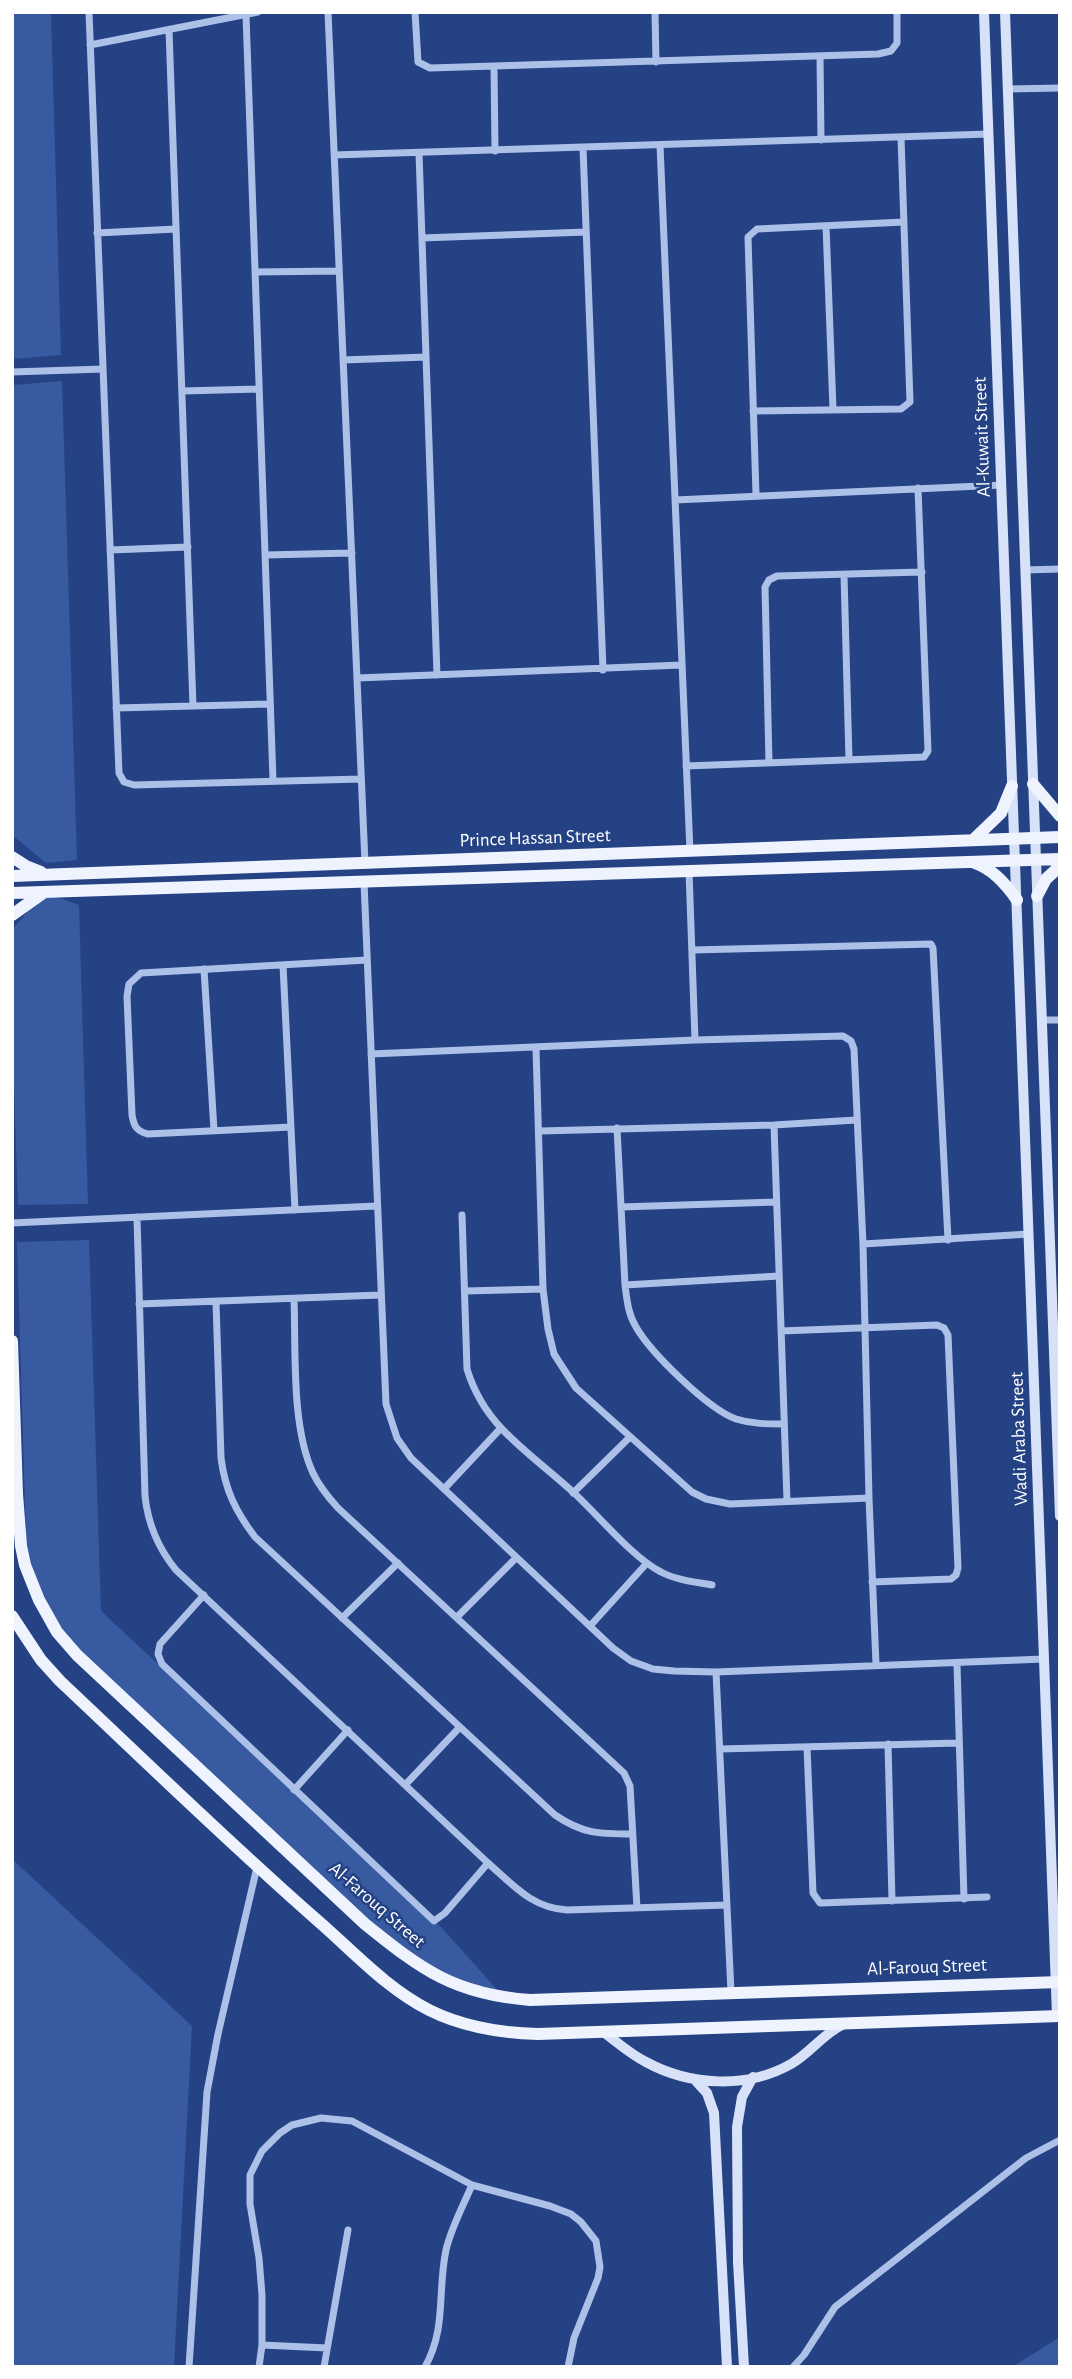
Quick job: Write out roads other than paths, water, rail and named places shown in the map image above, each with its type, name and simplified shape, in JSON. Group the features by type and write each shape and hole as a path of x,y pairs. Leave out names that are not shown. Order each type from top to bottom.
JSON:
{"main road":[{"name":"Al-Kuwait Street","path":"984,12 1015,860"},
{"name":"Al-Kuwait Street","path":"1005,12 1036,860"},
{"path":"996,335 1016,332"},
{"path":"1033,784 1060,816"},
{"path":"973,840 1001,813 1012,786"},
{"name":"Prince Hassan Street","path":"12,876 1060,837"},
{"path":"12,857 48,875"},
{"name":"Prince Hassan Street","path":"12,893 1060,859"},
{"name":"Wadi Araba Street","path":"1015,860 1059,2016"},
{"name":"Wadi Araba Street","path":"1036,860 1055,1254 1053,1337 1060,1516"},
{"path":"971,862 990,870 1017,900"},
{"path":"1037,896 1046,879 1060,866"},
{"path":"12,915 44,892"},
{"path":"1033,1338 1053,1337"},
{"name":"Al-Farouq Street","path":"12,1341 21,1546 31,1583 57,1632 86,1663 365,1924 394,1949 430,1973 451,1984 490,1996 530,2000 1058,1982"},
{"path":"12,1616 41,1660 60,1681 257,1867 397,1991 428,2010 453,2020 503,2033 538,2034 1059,2016"},
{"path":"603,2031 646,2063 696,2081 735,2081 792,2063 831,2030 842,2025"},
{"path":"744,2367 738,2252 737,2127 742,2097 753,2077"},
{"path":"696,2081 707,2093 714,2113 727,2367"}],"street":[{"path":"89,12 119,773 124,782 134,785 361,779"},
{"path":"90,45 258,12"},
{"path":"328,12 365,863"},
{"path":"415,12 417,57 421,65 430,68 878,54 891,51 897,43 897,12"},
{"path":"654,12 656,62"},
{"path":"246,15 273,780"},
{"path":"169,30 193,706"},
{"path":"820,56 821,140"},
{"path":"494,66 495,151"},
{"path":"1008,89 1060,88"},
{"path":"334,155 989,134"},
{"path":"753,411 901,409 910,402 901,137"},
{"path":"660,145 690,851"},
{"path":"583,148 603,670"},
{"path":"419,153 437,675"},
{"path":"756,495 748,237 757,229 904,222"},
{"path":"826,226 832,409"},
{"path":"97,233 177,229"},
{"path":"422,238 586,232"},
{"path":"255,272 340,271"},
{"path":"343,359 426,357"},
{"path":"12,372 103,369"},
{"path":"182,391 259,389"},
{"path":"675,500 1002,485"},
{"path":"686,766 924,757 928,751 918,488"},
{"path":"110,550 188,547"},
{"path":"265,555 352,554"},
{"path":"1025,570 1060,569"},
{"path":"769,763 765,587 769,580 777,576 922,572"},
{"path":"844,575 849,760"},
{"path":"357,678 682,665"},
{"path":"116,708 270,704"},
{"path":"689,871 695,1040"},
{"path":"364,882 386,1404 397,1438 411,1458 612,1648 631,1661 653,1669 716,1672 1044,1659"},
{"path":"693,950 931,944 940,1043 948,1240"},
{"path":"290,1127 148,1134 139,1132 133,1125 132,1115 127,996 129,985 141,973 367,960"},
{"path":"283,965 295,1210"},
{"path":"204,969 214,1130"},
{"path":"1042,1020 1060,1020"},
{"path":"371,1054 695,1040 843,1036 851,1041 854,1048 863,1244 876,1664"},
{"path":"536,1048 543,1289 554,1354 576,1388 692,1492 706,1499 730,1504 869,1498"},
{"path":"540,1131 774,1125 856,1120"},
{"path":"774,1125 787,1502"},
{"path":"617,1128 625,1285 628,1308 634,1325 680,1376 718,1410 749,1422 784,1424"},
{"path":"621,1207 776,1202"},
{"path":"12,1223 376,1206"},
{"path":"462,1215 467,1369 473,1387 501,1428 647,1563 662,1573 712,1585"},
{"path":"137,1217 147,1513 158,1544 166,1557 488,1863 533,1901 544,1907 567,1910 727,1905"},
{"path":"863,1244 1029,1234"},
{"path":"625,1285 779,1276"},
{"path":"465,1291 543,1289"},
{"path":"139,1304 380,1295"},
{"path":"294,1298 299,1420 304,1450 323,1491 338,1508 624,1773 630,1786 637,1908"},
{"path":"216,1302 224,1479 231,1501 255,1537 555,1815 570,1826 596,1834 632,1834"},
{"path":"781,1331 937,1325 944,1328 948,1335 958,1568 956,1576 872,1582"},
{"path":"444,1489 501,1428"},
{"path":"573,1493 630,1437"},
{"path":"457,1617 516,1558"},
{"path":"342,1618 398,1563"},
{"path":"590,1626 647,1563"},
{"path":"204,1595 160,1644 158,1654 162,1664 294,1790 434,1921 445,1913 488,1863"},
{"path":"957,1664 964,1899"},
{"path":"716,1672 731,1992"},
{"path":"406,1784 459,1728"},
{"path":"294,1790 348,1730"},
{"path":"720,1749 959,1743"},
{"path":"888,1744 892,1901"},
{"path":"807,1747 813,1893 820,1903 987,1897"},
{"path":"189,2367 207,2092 257,1867"},
{"path":"259,2367 262,2345 260,2258 250,2204 250,2175 262,2151 280,2133 292,2125 321,2118 352,2121 472,2185 571,2214 591,2232 600,2258 598,2278 579,2325 568,2367"},
{"path":"793,2367 804,2355 835,2307 1026,2158 1060,2140"},
{"path":"425,2367 436,2342 441,2319 446,2250 472,2185"},
{"path":"324,2367 348,2230"},
{"path":"262,2345 327,2348"}]}
